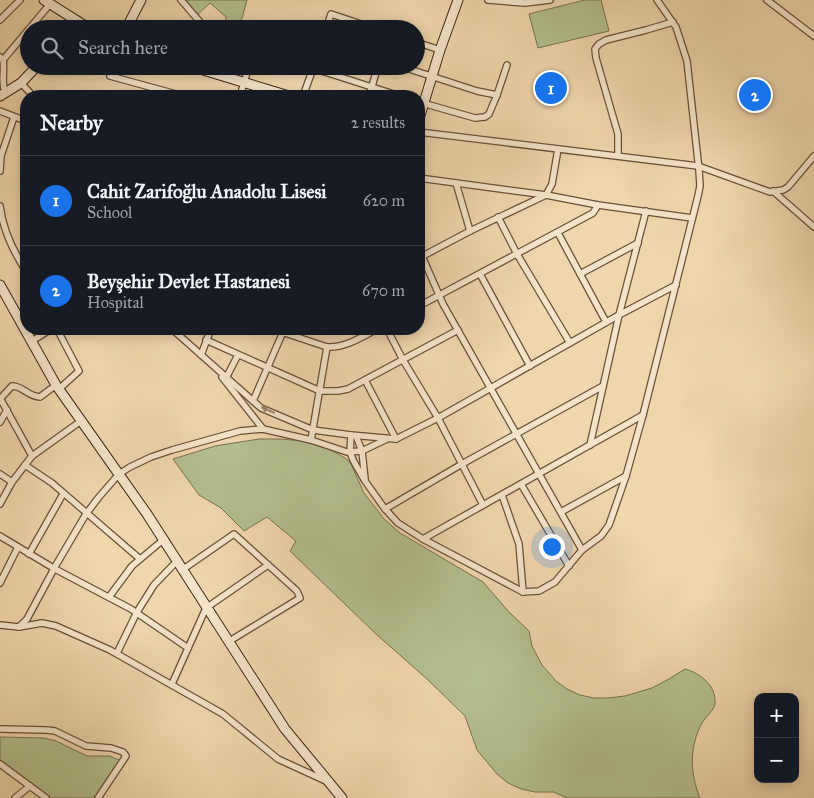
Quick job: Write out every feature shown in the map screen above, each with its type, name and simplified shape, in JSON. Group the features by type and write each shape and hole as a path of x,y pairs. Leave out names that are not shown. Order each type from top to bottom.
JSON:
{"street":[{"path":"0,20 20,0"},
{"path":"181,0 198,20"},
{"path":"425,93 458,0"},
{"path":"488,0 525,3 550,0"},
{"path":"353,436 350,452 365,481 385,509 398,522 423,539 523,592 539,591 554,582 582,550 601,536 609,525 626,476 643,415 700,186 687,61 680,37 673,22 657,0"},
{"path":"768,0 814,36"},
{"path":"35,20 47,2 69,20"},
{"path":"130,20 137,2"},
{"path":"329,20 331,14 349,20"},
{"path":"618,156 618,134 595,49 606,40 673,22"},
{"path":"3,94 4,69 1,58 20,38"},
{"path":"425,45 440,50"},
{"path":"425,103 479,119 489,114 507,65"},
{"path":"425,74 497,96"},
{"path":"3,94 21,83 29,75"},
{"path":"220,75 269,90"},
{"path":"241,90 246,75"},
{"path":"305,90 310,75"},
{"path":"335,75 378,90"},
{"path":"371,88 375,75"},
{"path":"110,76 161,90"},
{"path":"21,83 27,90"},
{"path":"0,111 20,119"},
{"path":"0,171 6,139 14,117"},
{"path":"425,133 698,166 773,192 814,226"},
{"path":"425,254 546,195 552,184 558,149"},
{"path":"773,192 788,187 814,156"},
{"path":"425,179 546,195 598,205 692,218"},
{"path":"456,184 470,231"},
{"path":"425,303 593,214 598,205"},
{"path":"0,206 3,226 9,243 20,261"},
{"path":"590,445 618,315 646,211"},
{"path":"498,217 517,254 570,343"},
{"path":"558,233 606,322"},
{"path":"580,274 638,243"},
{"path":"425,267 439,296 582,550"},
{"path":"480,274 530,366"},
{"path":"0,285 20,320"},
{"path":"179,335 262,408 313,430 353,436 396,439 491,389 618,315 676,285"},
{"path":"206,340 320,391 338,391 348,389 458,330"},
{"path":"29,335 58,387 163,540 285,729 342,798"},
{"path":"32,341 42,335"},
{"path":"32,456 0,398 12,386 17,386 32,397 40,397 58,387 79,371 60,335"},
{"path":"201,355 208,335"},
{"path":"253,401 282,335"},
{"path":"292,335 335,348 365,335"},
{"path":"390,335 438,418 482,505"},
{"path":"311,440 327,347"},
{"path":"226,378 238,355"},
{"path":"212,366 263,429"},
{"path":"365,380 396,439"},
{"path":"385,509 602,386"},
{"path":"0,422 7,410"},
{"path":"423,539 643,415"},
{"path":"0,504 12,482 32,456 80,420"},
{"path":"19,627 28,619 86,514 99,497 119,474 151,457 240,431 263,429 311,440 350,452 362,451 388,438"},
{"path":"353,436 362,451 365,481"},
{"path":"25,465 52,483 140,559"},
{"path":"0,474 12,482"},
{"path":"561,512 626,476"},
{"path":"521,484 569,566"},
{"path":"29,554 63,494"},
{"path":"502,495 519,544 523,592"},
{"path":"182,570 234,534 297,591 300,598 288,608 228,642"},
{"path":"0,536 55,569 136,612 188,648"},
{"path":"109,597 132,566 163,540"},
{"path":"0,583 18,547"},
{"path":"117,653 136,612 154,585 176,561"},
{"path":"172,684 206,608 268,565"},
{"path":"0,625 19,627 42,623 56,626 117,653 223,714 278,759 328,782"},
{"path":"0,729 46,730 86,746 111,748 123,752 126,756 98,798"},
{"path":"0,764 46,798"},
{"path":"14,798 30,786"}],"green space":[{"path":"184,0 247,0 241,20 226,20 226,17 210,3 196,16"},
{"path":"585,0 601,0 609,31 538,48 529,14"},
{"path":"259,439 304,441 328,448 350,462 364,493 384,519 400,533 483,582 509,612 529,631 532,646 542,665 556,681 567,689 580,695 608,698 625,696 652,688 685,669 702,677 713,692 715,704 702,723 693,751 694,780 700,798 567,798 554,792 535,792 521,789 508,783 497,774 477,750 465,716 290,551 296,541 267,517 244,531 221,508 199,495 173,459 215,446"},
{"path":"0,737 44,738 56,741 87,756 110,756 121,761 97,798 49,798 0,760"}],"place":[{"name":"Cahit Zarifoğlu Anadolu Lisesi","path":"551,88"},
{"name":"Beyşehir Devlet Hastanesi","path":"755,95"}]}
